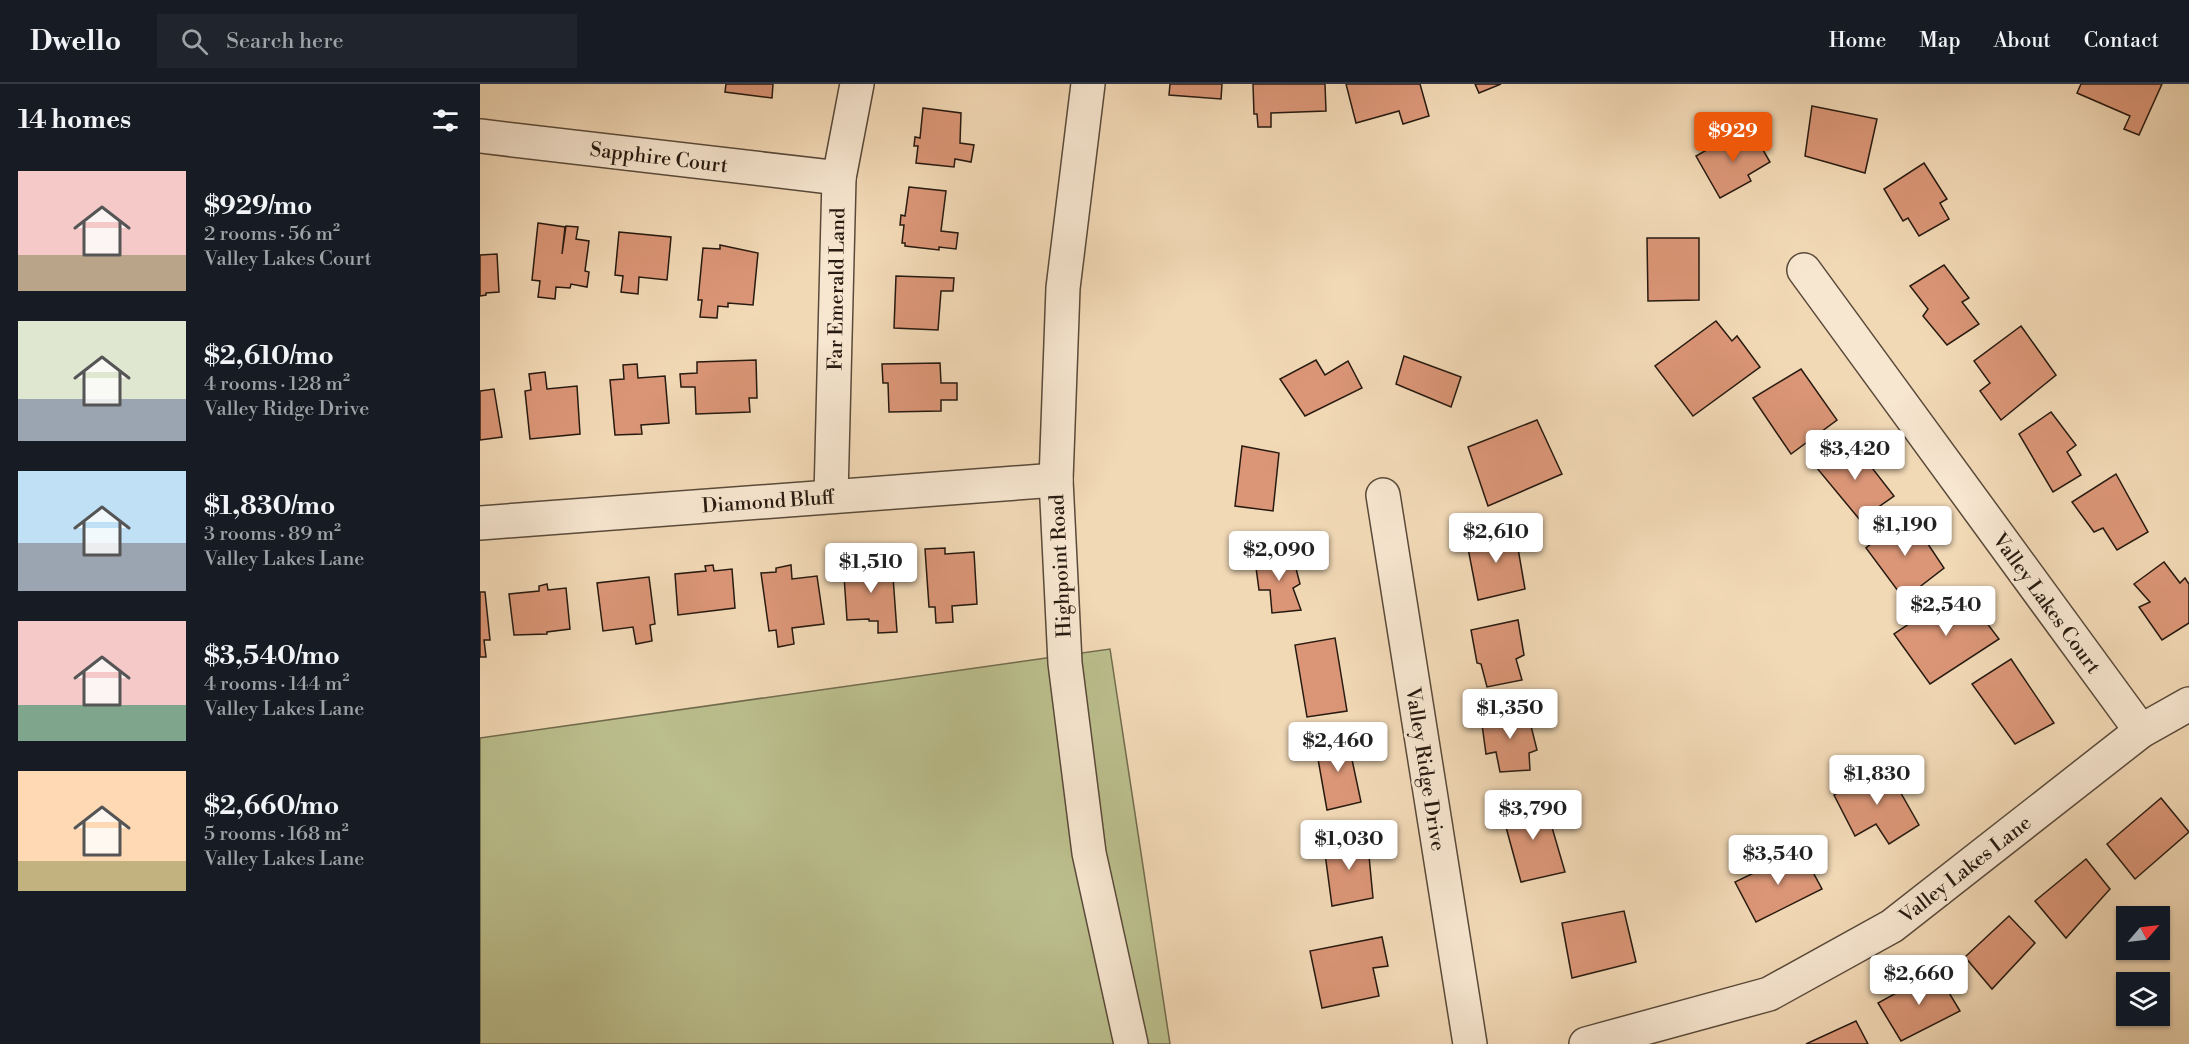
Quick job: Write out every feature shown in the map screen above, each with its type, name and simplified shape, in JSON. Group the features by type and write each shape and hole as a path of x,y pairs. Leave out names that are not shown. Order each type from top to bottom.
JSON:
{"street":[{"name":"Far Emerald Land","path":"831,496 839,178 857,84"},
{"name":"Highpoint Road","path":"1088,84 1063,288 1056,480 1065,663 1089,853 1131,1044"},
{"name":"Sapphire Court","path":"480,136 839,178"},
{"name":"Valley Lakes Court","path":"1804,270 2141,731"},
{"name":"Diamond Bluff","path":"480,523 1056,480"},
{"name":"Valley Ridge Drive","path":"1383,495 1470,1044"},
{"name":"Valley Lakes Lane","path":"1586,1044 1769,993 1893,926 2141,731 2189,704"}],"green space":[{"path":"1110,649 1170,1044 480,1044 480,738"}],"building":[{"path":"726,84 773,84 772,98 725,92"},
{"path":"1170,84 1222,84 1221,99 1169,95"},
{"path":"1253,84 1325,84 1326,111 1271,113 1271,127 1258,127 1257,114 1254,114"},
{"path":"1346,84 1420,84 1429,116 1403,124 1399,111 1356,123"},
{"path":"1475,84 1501,84 1479,93"},
{"path":"2081,84 2162,84 2139,135 2124,129 2130,116 2077,93"},
{"path":"1812,106 1877,119 1865,173 1805,156"},
{"path":"923,108 961,113 960,143 974,145 971,162 955,159 954,167 916,163 918,146 914,146 915,137 920,138"},
{"path":"1752,131 1770,162 1748,175 1751,181 1720,198 1696,156 1726,139 1731,146"},
{"path":"1924,163 1947,199 1940,203 1949,219 1919,236 1908,218 1903,221 1884,189"},
{"path":"909,187 946,191 941,231 958,233 956,249 939,247 939,250 905,246 905,243 902,243 904,225 900,225 901,215 905,216"},
{"path":"538,223 565,227 562,254 566,226 578,227 576,239 589,241 585,271 589,272 587,287 571,284 570,288 556,287 555,299 538,297 540,281 532,280"},
{"path":"619,232 671,237 667,280 639,277 638,294 621,292 623,276 615,275"},
{"path":"1647,238 1699,238 1699,300 1648,301"},
{"path":"720,245 758,253 753,305 728,303 728,307 718,306 717,318 700,317 702,300 698,300 703,248 720,249"},
{"path":"497,254 499,292 480,296 480,255"},
{"path":"1944,265 1969,298 1962,302 1979,324 1947,345 1923,316 1928,309 1910,286"},
{"path":"896,276 954,278 953,291 941,291 938,330 894,328"},
{"path":"1716,321 1732,341 1737,336 1760,367 1693,416 1655,366"},
{"path":"2021,326 2056,375 2001,420 1980,391 1990,383 1974,361"},
{"path":"1404,356 1461,377 1451,407 1396,384"},
{"path":"756,360 757,398 749,398 750,412 696,414 695,387 681,387 680,374 697,373 697,362"},
{"path":"1316,360 1325,375 1348,361 1362,388 1305,416 1280,379"},
{"path":"940,363 941,383 957,383 957,400 941,400 941,411 889,412 888,383 883,383 882,364"},
{"path":"637,364 638,378 665,376 669,423 641,425 642,434 615,435 610,380 624,379 623,365"},
{"path":"1801,369 1837,420 1791,454 1753,398"},
{"path":"545,372 547,389 577,386 580,434 530,439 525,391 531,390 529,374"},
{"path":"494,389 502,437 480,440 480,391"},
{"path":"2051,412 2076,445 2067,452 2081,475 2053,492 2019,434"},
{"path":"1537,420 1562,474 1488,506 1468,447"},
{"path":"1851,441 1894,496 1860,520 1816,467"},
{"path":"1242,446 1279,453 1273,511 1235,506"},
{"path":"2116,474 2148,532 2117,550 2103,528 2094,532 2072,502"},
{"path":"1908,514 1944,568 1904,599 1866,548"},
{"path":"1515,531 1525,589 1478,600 1466,538"},
{"path":"945,548 945,554 974,552 977,604 952,606 953,622 936,623 935,607 929,607 925,549"},
{"path":"1292,553 1300,584 1293,588 1301,610 1272,613 1270,590 1259,590 1255,560"},
{"path":"863,560 863,565 892,563 897,632 878,633 878,621 847,620 843,561"},
{"path":"2164,562 2180,583 2185,578 2189,584 2189,623 2162,640 2139,607 2150,602 2134,584"},
{"path":"713,565 714,571 732,569 735,608 678,615 675,574 706,571 705,566"},
{"path":"791,565 792,579 817,576 824,624 792,628 794,644 778,647 776,630 769,631 761,573 776,572 776,568"},
{"path":"649,577 655,624 650,625 652,641 636,644 633,627 603,631 597,583"},
{"path":"547,584 548,590 566,588 570,629 547,632 547,634 514,635 509,594 539,591 539,586"},
{"path":"1961,589 1999,639 1930,684 1894,634"},
{"path":"480,592 485,592 490,640 484,640 486,657 480,657"},
{"path":"1518,620 1524,655 1516,659 1522,680 1487,687 1481,664 1477,663 1471,630"},
{"path":"1335,638 1347,711 1307,717 1295,645"},
{"path":"2011,659 2054,723 2015,744 1972,684"},
{"path":"1527,710 1537,750 1529,753 1530,770 1500,772 1496,752 1486,754 1481,717"},
{"path":"1347,736 1361,802 1327,810 1315,742"},
{"path":"1885,765 1919,825 1889,844 1876,824 1855,836 1834,795"},
{"path":"2161,798 2189,832 2135,879 2107,844"},
{"path":"1544,800 1565,872 1521,882 1501,809"},
{"path":"1367,835 1373,898 1332,906 1324,846"},
{"path":"1801,850 1822,889 1756,922 1735,882"},
{"path":"2086,859 2110,889 2066,938 2035,901"},
{"path":"1624,911 1636,962 1572,978 1562,923"},
{"path":"2009,916 2035,943 1992,989 1965,957"},
{"path":"1382,937 1388,966 1373,968 1379,996 1322,1008 1310,951"},
{"path":"1936,971 1960,1011 1901,1041 1878,1003"},
{"path":"1856,1021 1868,1044 1806,1044"}]}
